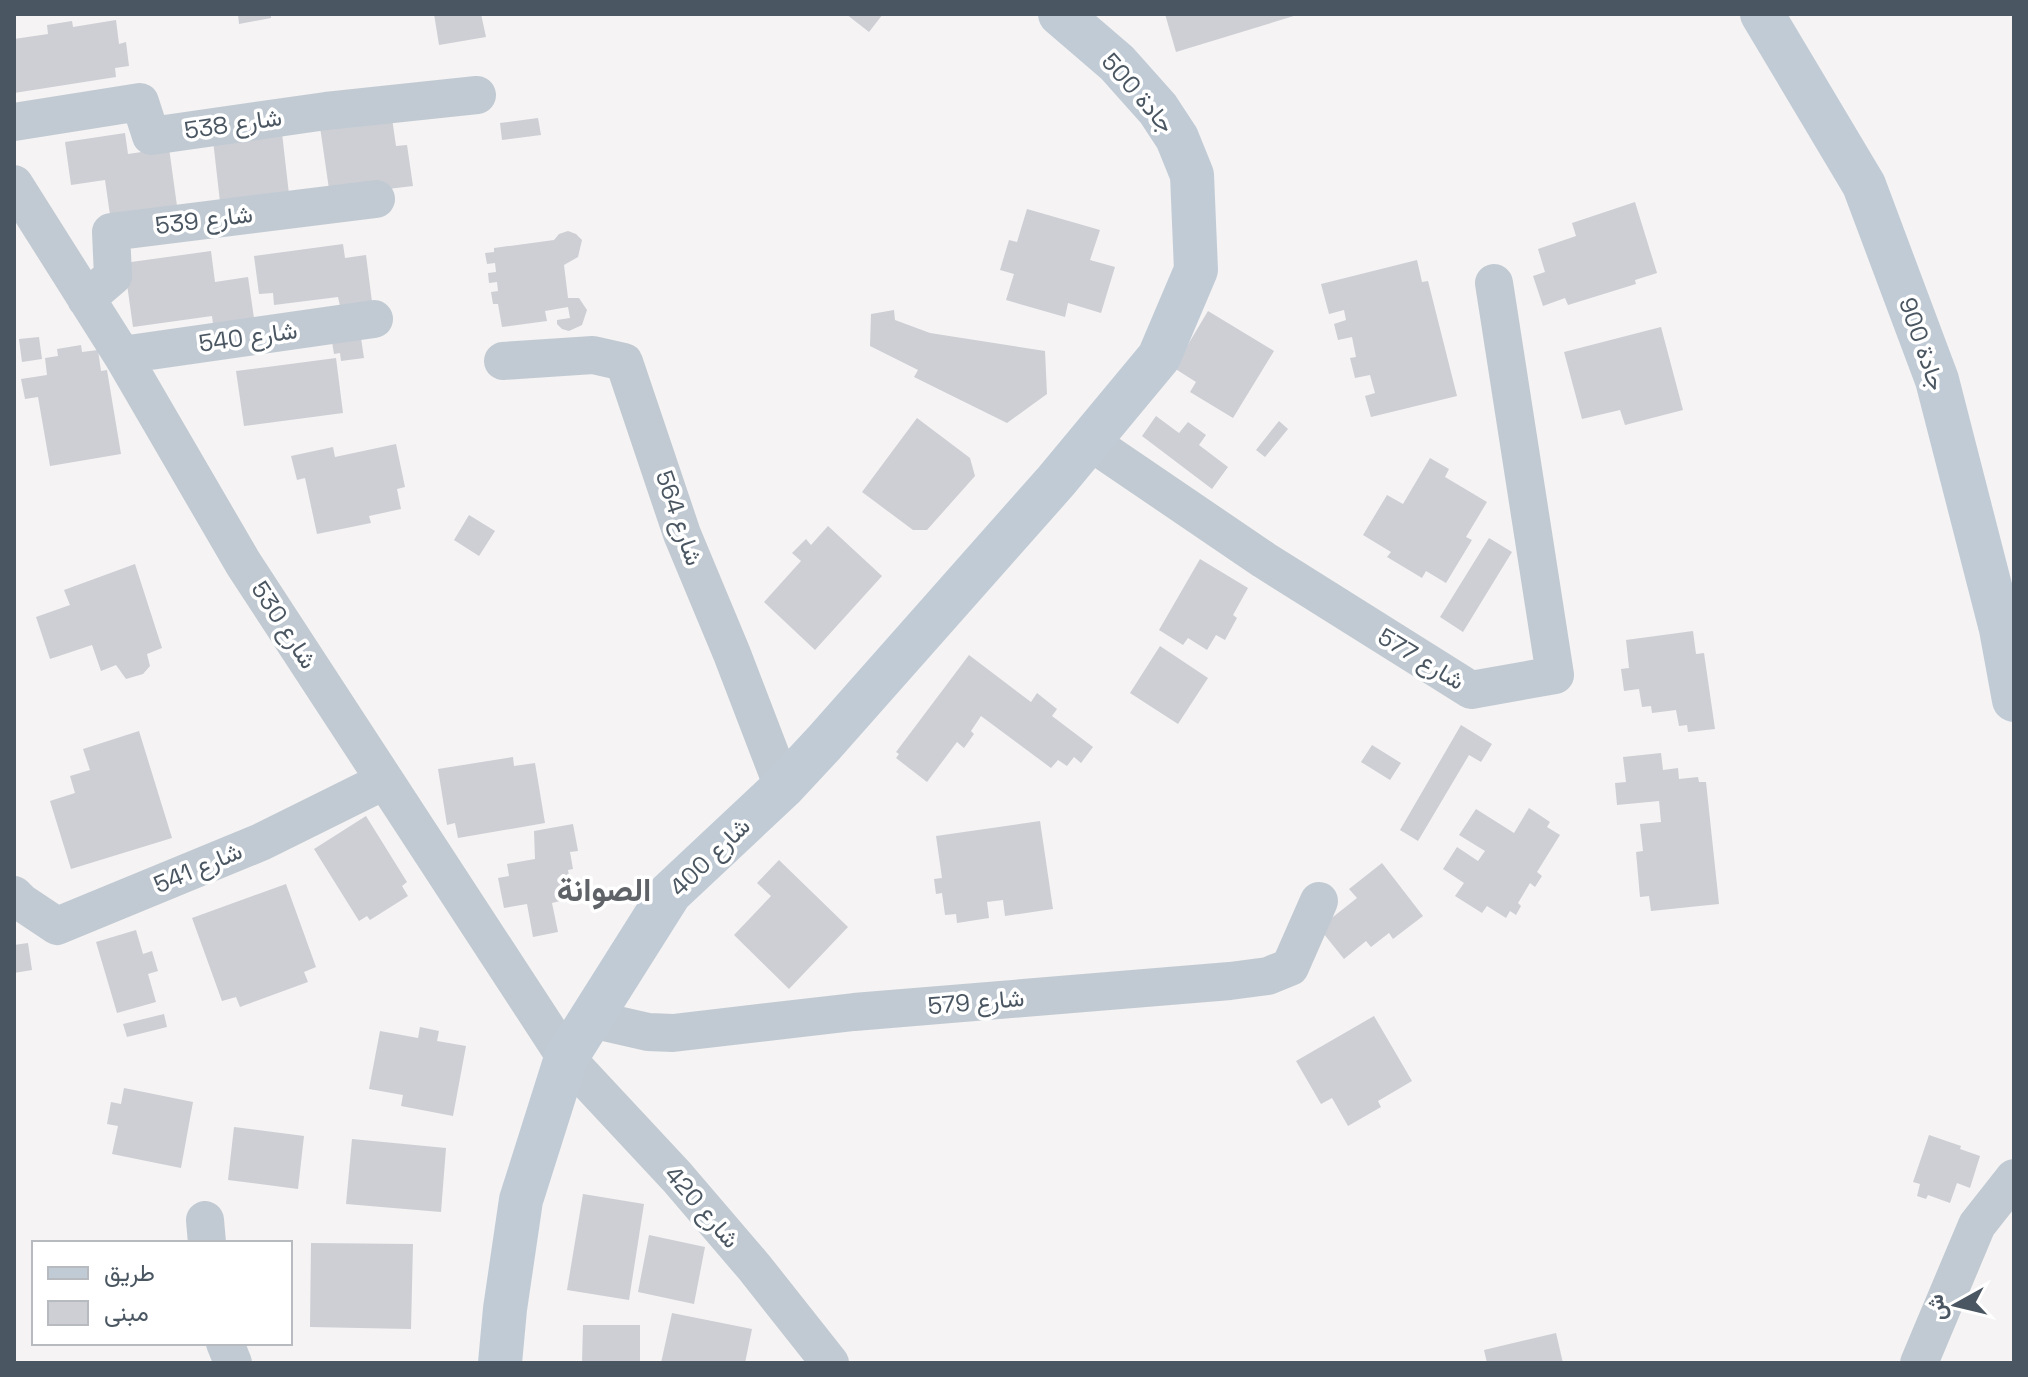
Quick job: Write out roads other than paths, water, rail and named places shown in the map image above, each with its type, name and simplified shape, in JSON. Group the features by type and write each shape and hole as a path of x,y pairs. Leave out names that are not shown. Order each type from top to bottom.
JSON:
{"main road":[{"name":"جادة 500","path":"1060,14 1117,63 1158,109 1177,138 1192,175 1196,231 1196,270 1159,357 1089,441"},
{"name":"جادة 900","path":"1762,14 1864,185 1937,380 2001,629 2014,700"},
{"name":"شارع 400","path":"500,1363 521,1200 566,1058 670,893 783,787 824,743 1089,441"}],"street":[{"name":"شارع 538","path":"14,122 140,102 151,136 326,111 477,95"},
{"name":"شارع 530","path":"14,184 122,355 243,563 566,1058"},
{"name":"شارع 539","path":"86,299 113,276 111,232 376,199"},
{"name":"شارع 577","path":"1089,441 1264,560 1471,690 1555,675 1494,283"},
{"name":"شارع 540","path":"122,355 374,319"},
{"name":"شارع 564","path":"503,361 593,355 624,362 682,534 783,787"},
{"name":"شارع 541","path":"14,895 57,926 261,842 384,781"},
{"name":"شارع 579","path":"591,1019 648,1032 673,1033 854,1012 1268,976 1290,967 1319,901"},
{"name":"شارع 420","path":"566,1058 677,1177 830,1363"},
{"path":"1919,1363 1977,1225 2014,1178"}],"district":[{"name":"الصوانة","path":"604,890"}]}
